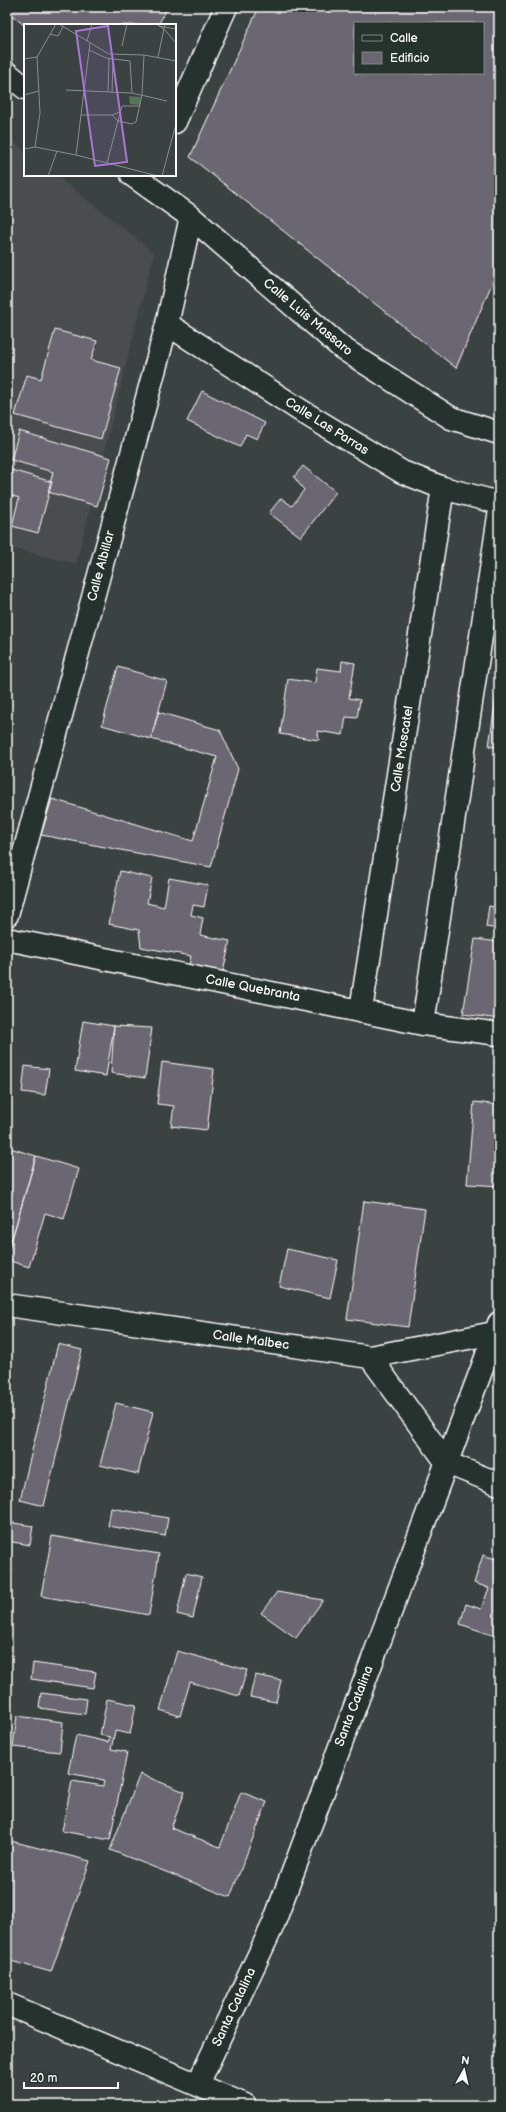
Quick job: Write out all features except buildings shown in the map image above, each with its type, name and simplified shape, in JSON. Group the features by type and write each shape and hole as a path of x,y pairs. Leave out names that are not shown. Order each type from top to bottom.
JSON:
{"street":[{"path":"176,120 226,7"},
{"path":"7,73 24,87"},
{"name":"Calle Luis Massaro","path":"143,179 191,216 342,348 451,418 499,433"},
{"name":"Calle Albillar","path":"7,915 167,324 191,216"},
{"name":"Calle Las Parras","path":"167,324 303,412 402,472 442,488 499,503"},
{"name":"Calle Moscatel","path":"362,1010 442,488"},
{"path":"423,1024 499,516"},
{"name":"Calle Quebranta","path":"7,939 362,1010 423,1024 499,1034"},
{"name":"Calle Malbec","path":"7,1305 370,1357 497,1328"},
{"name":"Santa Catalina","path":"198,2084 273,1925 497,1328"},
{"path":"370,1357 446,1463 499,1484"},
{"path":"7,2004 245,2105"}],"shaded area":[{"path":"7,137 24,150 24,176 57,176 154,253 76,564 7,547"}]}
